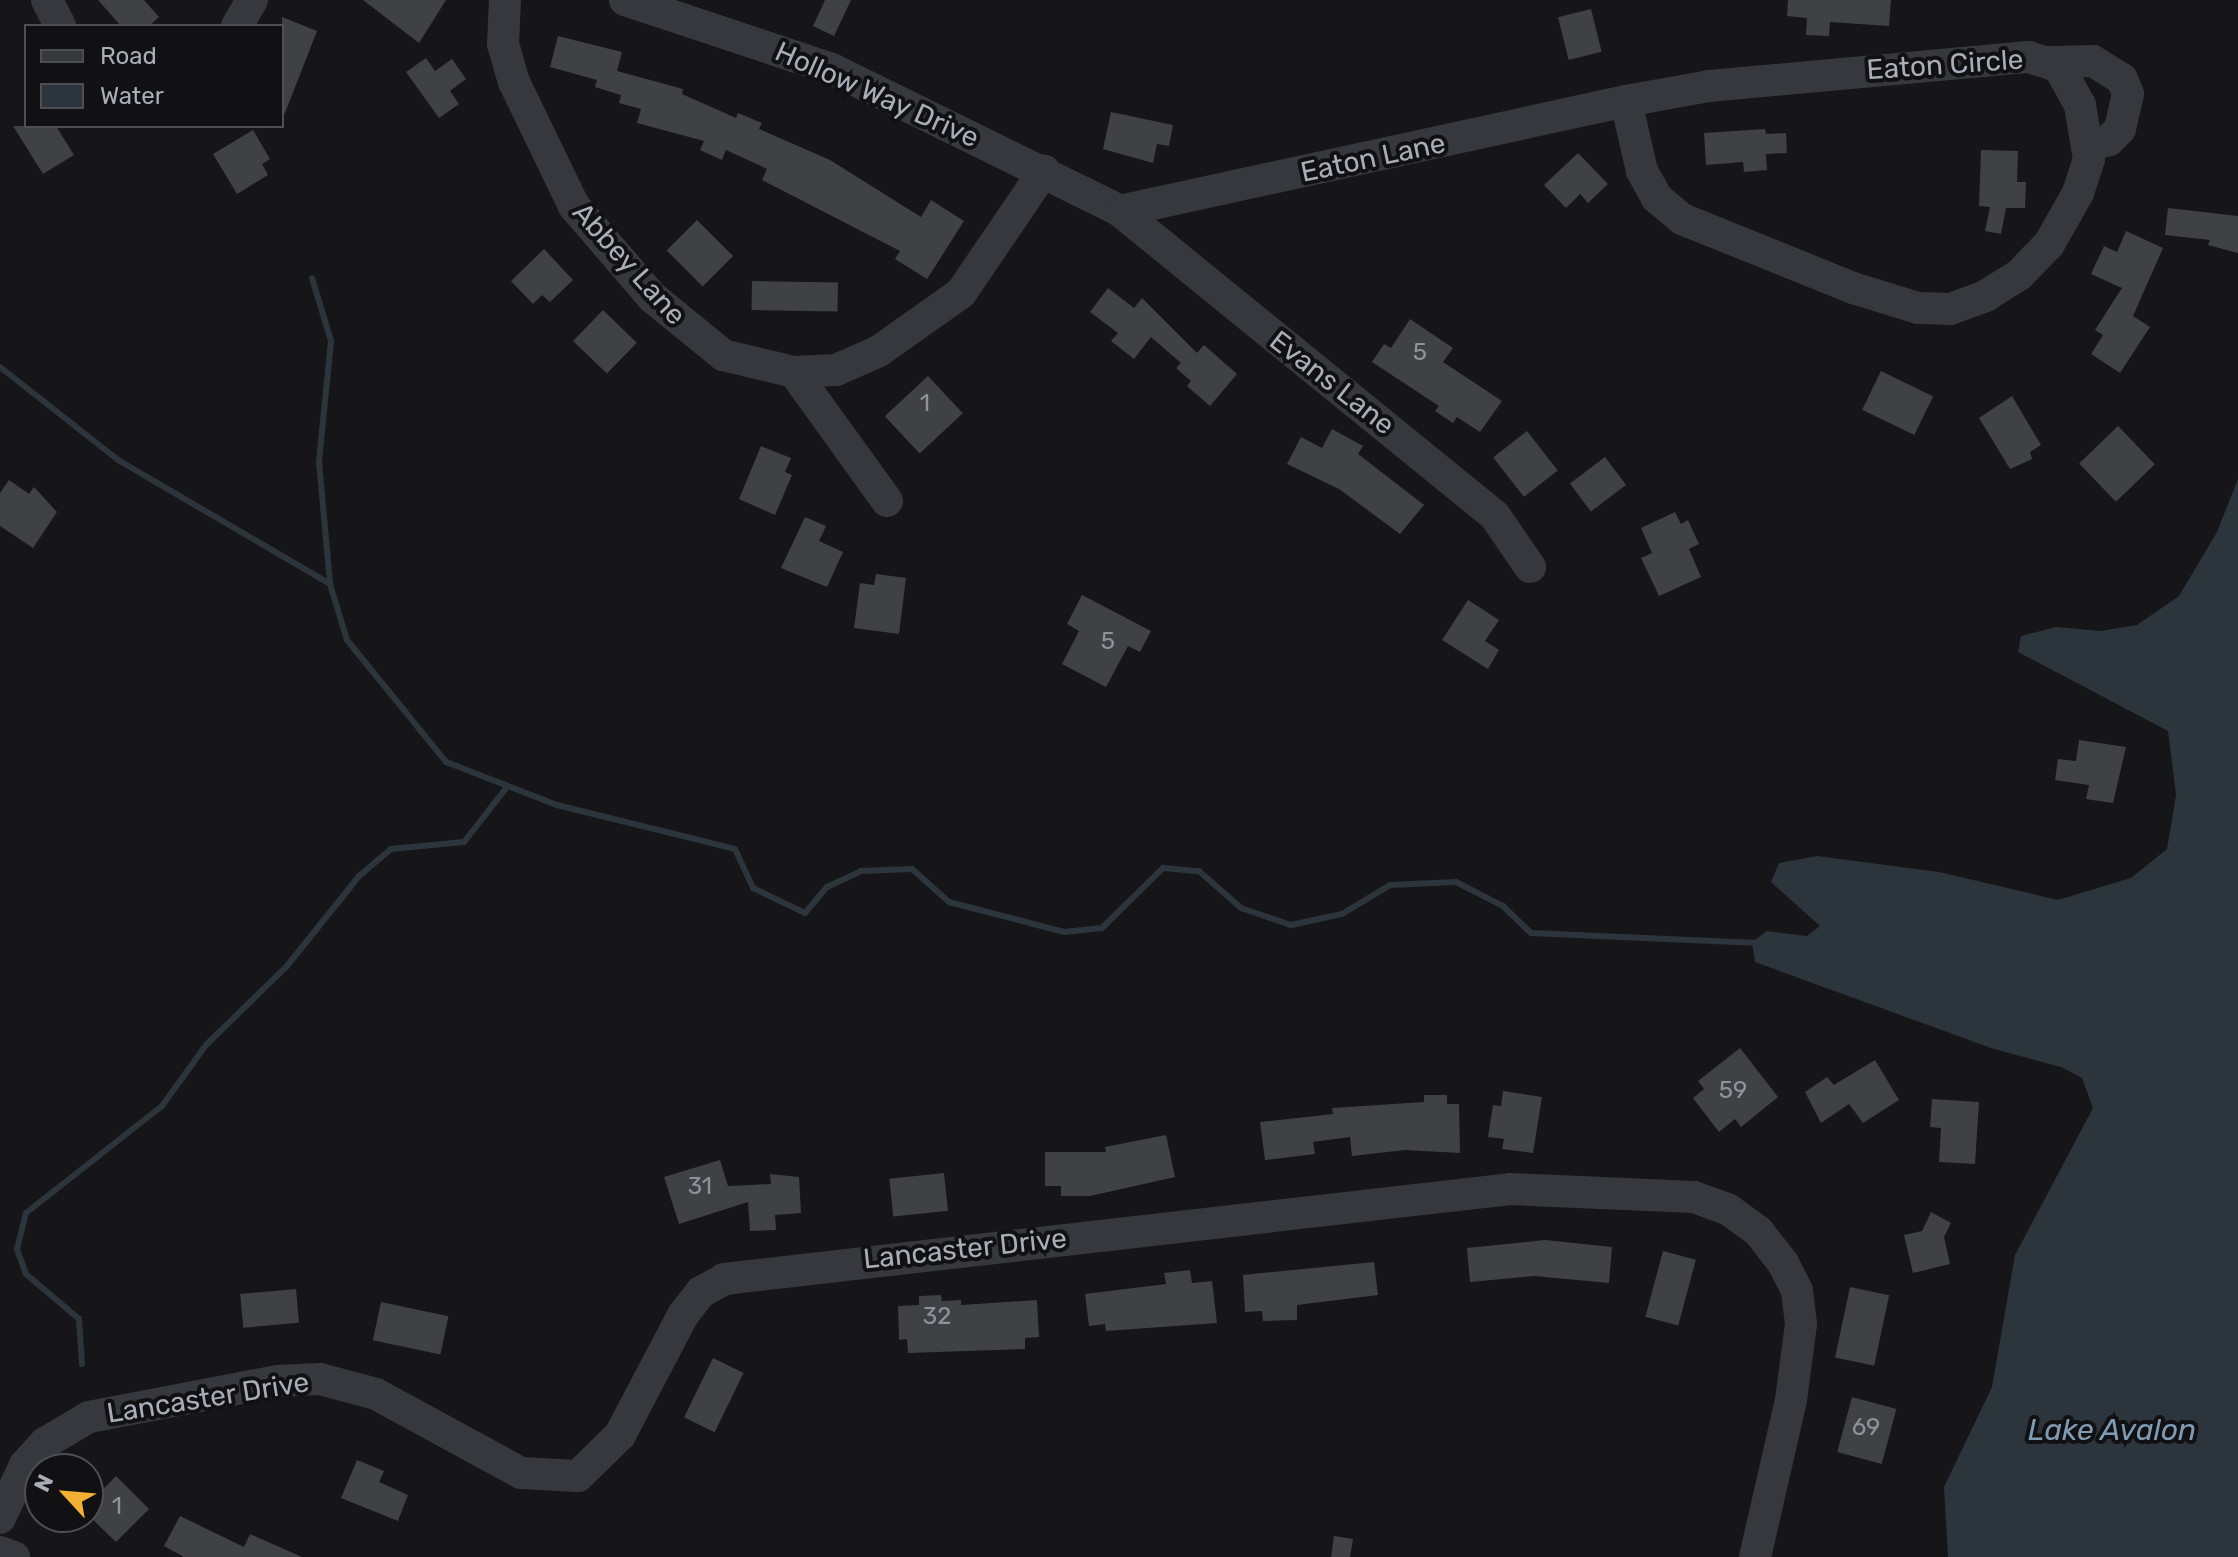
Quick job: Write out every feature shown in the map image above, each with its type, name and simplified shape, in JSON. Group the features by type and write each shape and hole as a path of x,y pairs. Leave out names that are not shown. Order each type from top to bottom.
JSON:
{"street":[{"path":"47,0 59,24"},
{"path":"238,24 252,0"},
{"name":"Abbey Lane","path":"505,0 503,44 514,82 574,206 683,326 723,355 794,372 836,370 879,351 961,293 1044,171"},
{"name":"Hollow Way Drive","path":"625,0 832,69 1120,211"},
{"name":"Eaton Circle","path":"2029,57 2059,67 2080,105 2089,159 2078,193 2049,244 2019,275 1986,296 1950,309 1918,308 1853,288 1682,219 1657,198 1642,171 1626,101 1709,86 2029,57"},
{"path":"2051,62 2093,61 2122,79 2128,94 2120,129 2109,140 2087,146"},
{"name":"Eaton Lane","path":"1120,211 1626,101"},
{"name":"Evans Lane","path":"1120,211 1495,516 1530,567"},
{"path":"794,372 887,501"},
{"name":"Lancaster Drive","path":"0,1518 25,1465 45,1443 89,1417 278,1381 320,1379 376,1394 521,1473 578,1476 620,1435 668,1340 701,1292 724,1279 754,1272 1359,1203 1542,1190 1694,1197 1729,1210 1758,1231 1783,1263 1797,1291 1801,1324 1791,1400 1755,1557"},
{"path":"0,1552 14,1557"}],"water":[{"name":"Lake Avalon","path":"2238,479 2238,1557 1948,1557 1944,1487 1992,1387 2015,1255 2093,1108 2082,1078 2061,1067 1991,1048 1755,962 1752,942 1767,931 1807,936 1820,926 1771,882 1779,863 1817,856 1939,872 2058,900 2131,878 2167,849 2176,795 2168,731 2018,652 2021,636 2056,627 2100,631 2137,625 2179,596 2217,532"}],"building":[{"path":"98,0 144,0 159,17 151,24 119,24"},
{"path":"363,0 446,0 419,43"},
{"path":"825,0 851,0 834,36 813,26"},
{"path":"1788,0 1891,0 1889,26 1830,22 1829,36 1806,35 1807,18 1787,16"},
{"path":"1591,9 1602,52 1569,60 1558,17"},
{"path":"282,17 317,31 284,115 284,24"},
{"path":"558,36 622,52 617,71 683,89 682,94 736,118 738,113 762,123 759,129 830,160 921,217 931,200 964,221 927,279 895,259 900,251 762,180 767,169 726,150 722,160 700,150 704,141 637,123 641,109 619,103 621,95 595,87 597,80 550,67"},
{"path":"426,58 435,71 452,59 466,79 450,91 459,104 439,118 406,72"},
{"path":"1111,112 1173,125 1169,146 1157,144 1153,163 1103,149"},
{"path":"13,126 57,128 74,155 43,174"},
{"path":"1765,129 1766,134 1786,133 1787,153 1766,154 1767,170 1744,172 1743,162 1706,165 1704,133"},
{"path":"253,130 270,159 262,164 268,175 237,194 213,154"},
{"path":"1981,150 2018,151 2017,182 2026,182 2025,208 2006,208 2001,234 1985,231 1990,207 1979,206"},
{"path":"1578,153 1608,184 1588,203 1580,194 1566,208 1544,185"},
{"path":"2168,208 2238,216 2238,253 2208,245 2210,240 2165,235"},
{"path":"697,220 733,256 703,286 667,250"},
{"path":"2126,231 2163,248 2133,316 2150,327 2120,373 2091,354 2103,335 2095,330 2122,288 2091,274 2104,246 2117,252"},
{"path":"544,249 573,280 550,302 542,295 533,304 511,281"},
{"path":"752,281 838,283 837,311 751,310"},
{"path":"1108,288 1134,308 1142,298 1197,353 1204,345 1237,374 1210,406 1187,386 1191,381 1176,368 1181,363 1151,337 1134,359 1111,341 1118,333 1090,312"},
{"path":"603,310 637,343 607,374 573,341"},
{"path":"1410,319 1453,348 1443,362 1502,401 1480,432 1457,417 1453,423 1435,411 1439,406 1372,362 1384,344 1391,348"},
{"path":"1881,371 1933,396 1914,435 1862,410"},
{"path":"928,376 963,413 920,454 885,416"},
{"path":"2012,396 2041,445 2030,452 2032,459 2010,469 1979,418"},
{"path":"2118,426 2155,464 2116,502 2079,464"},
{"path":"1332,429 1363,446 1358,454 1424,505 1400,534 1339,489 1287,464 1301,437 1322,448"},
{"path":"1527,431 1558,470 1524,497 1493,457"},
{"path":"761,446 791,458 785,472 792,475 775,515 739,499"},
{"path":"1605,457 1626,485 1591,511 1570,483"},
{"path":"9,480 29,494 34,487 57,512 33,548 0,526 0,493"},
{"path":"1675,512 1681,524 1688,520 1699,544 1689,549 1701,577 1659,596 1641,558 1652,553 1641,528"},
{"path":"805,517 826,526 819,541 843,552 827,587 781,568"},
{"path":"876,574 906,578 899,634 854,628 860,583 874,585"},
{"path":"1082,595 1151,631 1140,652 1128,646 1106,687 1062,664 1079,631 1067,624"},
{"path":"1468,600 1499,620 1485,641 1499,650 1488,669 1442,640"},
{"path":"2079,740 2126,747 2113,803 2086,799 2089,785 2055,780 2058,759 2076,761"},
{"path":"1740,1048 1778,1097 1741,1127 1735,1119 1719,1132 1693,1098 1704,1089 1698,1081"},
{"path":"1875,1060 1899,1100 1863,1123 1849,1104 1821,1123 1805,1092 1827,1077 1834,1085"},
{"path":"1503,1091 1542,1097 1533,1153 1502,1149 1504,1139 1488,1137 1493,1105 1501,1106"},
{"path":"1424,1095 1447,1095 1447,1104 1459,1104 1460,1153 1405,1150 1352,1156 1350,1137 1313,1142 1315,1154 1265,1160 1260,1122 1333,1114 1332,1108 1424,1102"},
{"path":"1932,1099 1979,1102 1975,1164 1939,1162 1941,1128 1930,1127"},
{"path":"1166,1135 1175,1177 1090,1196 1061,1196 1061,1186 1045,1186 1045,1152 1106,1152 1105,1147"},
{"path":"720,1160 728,1186 771,1184 770,1174 799,1177 801,1213 775,1215 776,1230 750,1231 748,1202 679,1224 664,1177"},
{"path":"944,1173 948,1211 893,1217 889,1179"},
{"path":"1931,1212 1951,1223 1944,1237 1950,1264 1913,1273 1904,1235 1922,1231"},
{"path":"1545,1240 1612,1247 1609,1283 1534,1276 1470,1282 1467,1248"},
{"path":"1663,1251 1696,1260 1678,1325 1645,1317"},
{"path":"1374,1262 1378,1295 1297,1305 1297,1320 1263,1321 1262,1311 1245,1312 1243,1275"},
{"path":"1190,1270 1192,1283 1212,1281 1217,1323 1106,1331 1105,1324 1089,1326 1085,1294 1166,1284 1164,1273"},
{"path":"1850,1287 1889,1295 1874,1366 1835,1357"},
{"path":"296,1289 299,1323 243,1328 240,1294"},
{"path":"941,1295 942,1301 961,1300 961,1305 1037,1300 1039,1337 1025,1338 1025,1349 908,1353 907,1339 899,1340 898,1306 919,1305 919,1296"},
{"path":"381,1302 448,1316 440,1354 373,1340"},
{"path":"713,1358 744,1373 715,1432 684,1417"},
{"path":"1852,1397 1896,1409 1882,1464 1837,1452"},
{"path":"357,1460 384,1471 379,1482 408,1495 398,1521 341,1498"},
{"path":"116,1476 149,1509 116,1542 104,1530 104,1488"},
{"path":"180,1516 244,1547 250,1534 302,1557 184,1557 164,1546"},
{"path":"1334,1536 1353,1539 1350,1557 1331,1557"}],"waterway":[{"path":"312,278 331,341 319,462 330,584"},
{"path":"0,367 118,460 330,584 347,640 446,762 557,805 735,849 753,888 805,913 827,887 861,871 912,869 949,902 1064,932 1102,928 1163,868 1199,871 1241,908 1291,925 1342,914 1390,885 1456,882 1503,906 1531,933 1758,943"},
{"path":"82,1364 79,1319 26,1274 17,1249 26,1213 162,1106 206,1045 287,966 359,876 391,849 464,842 507,787"}]}
